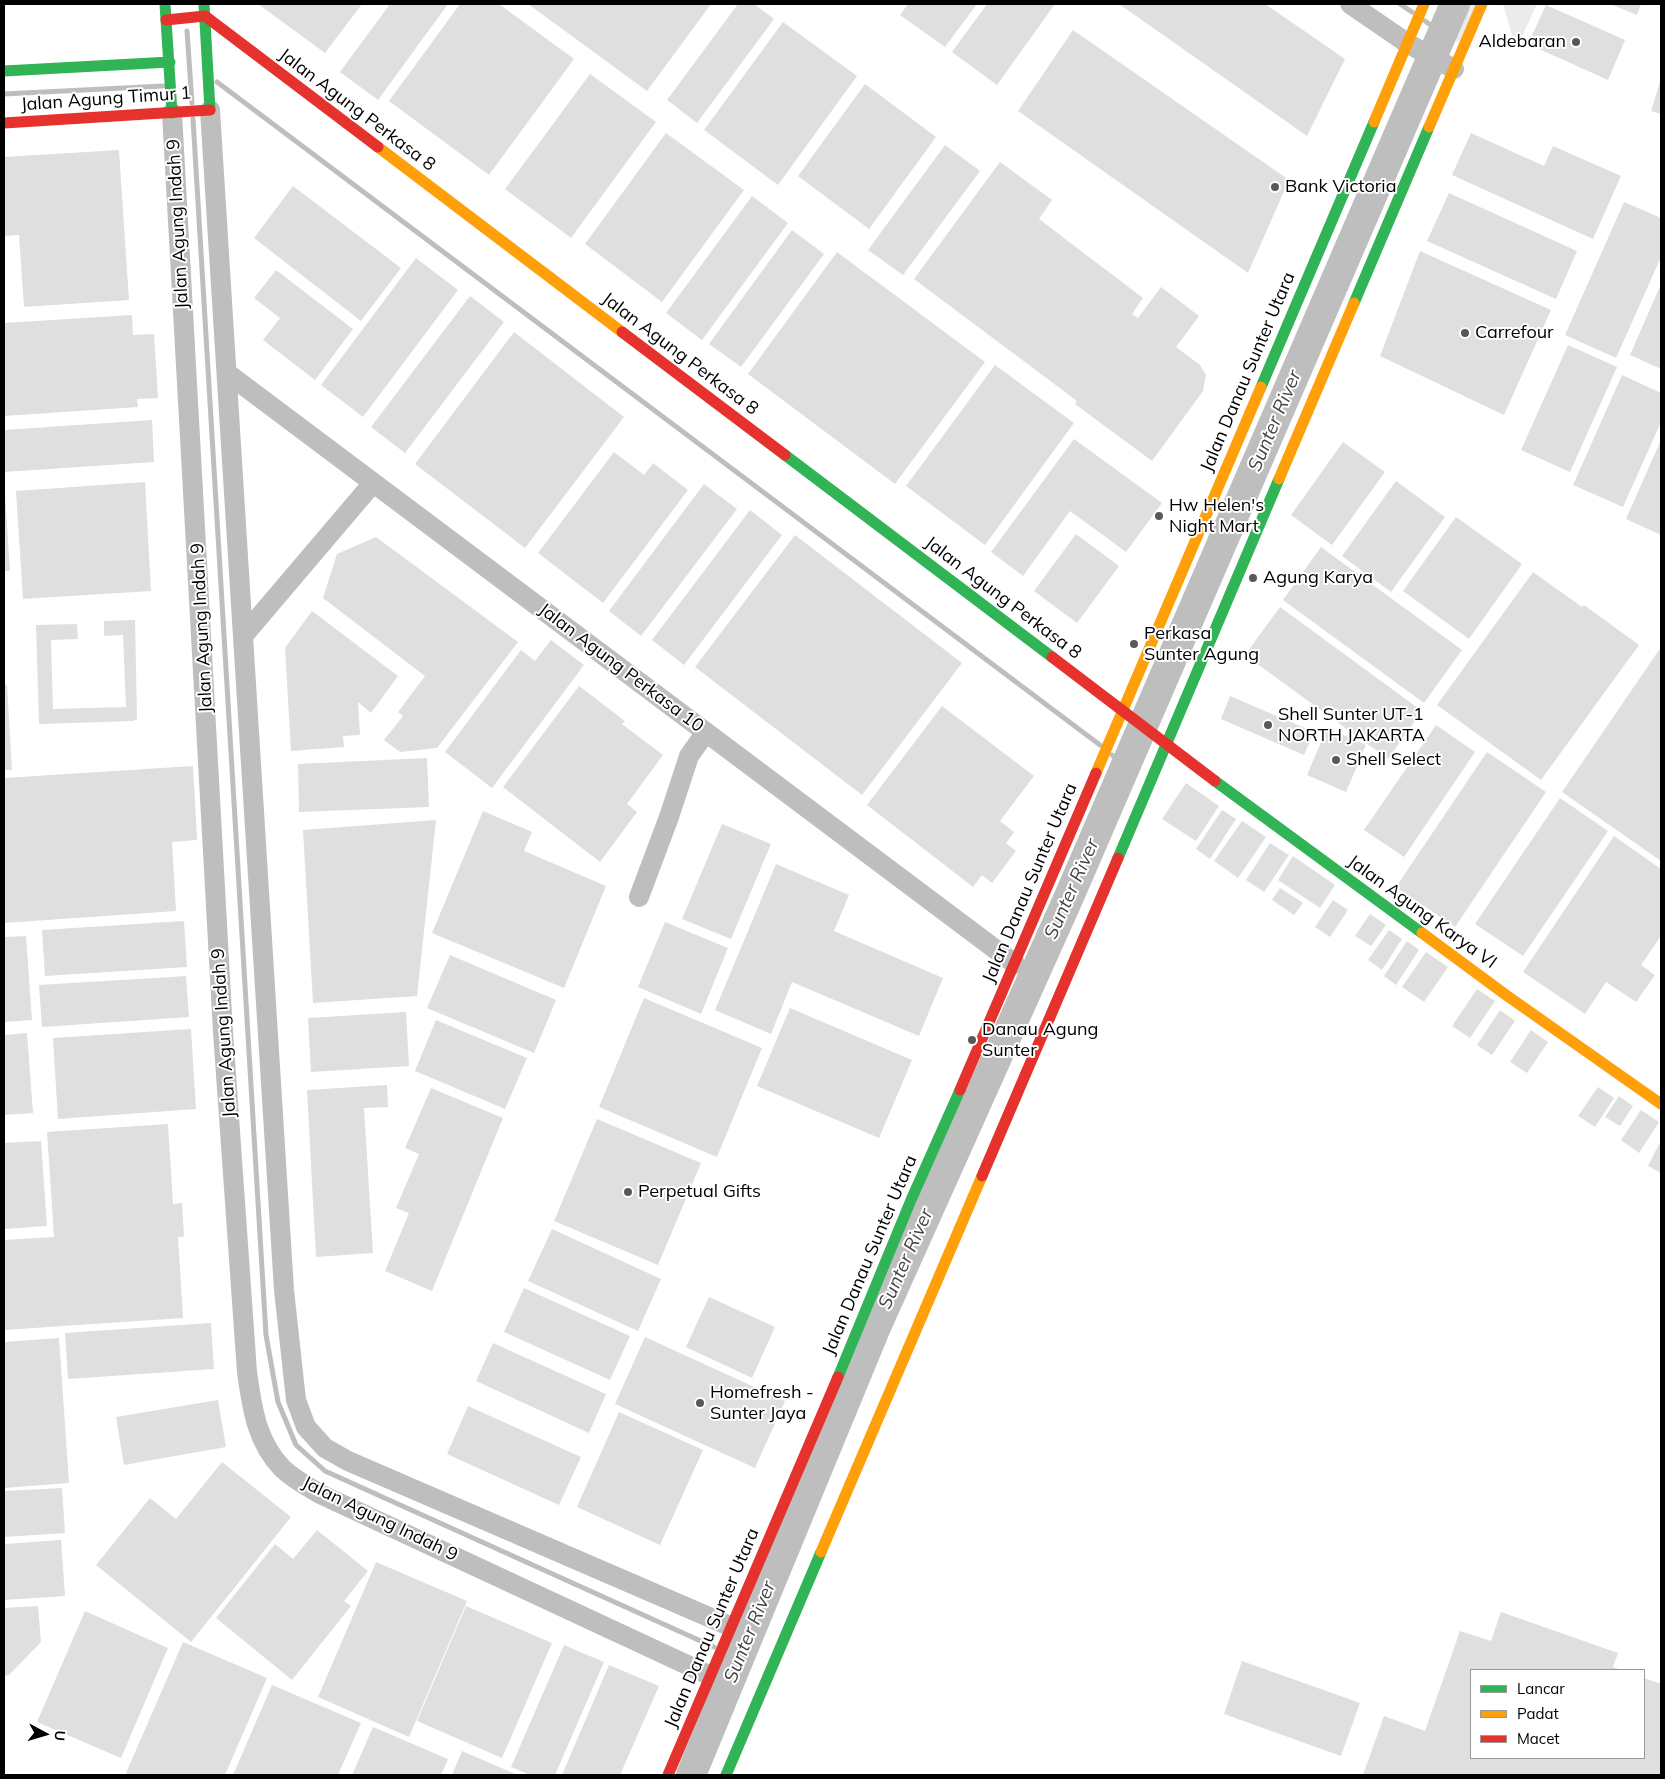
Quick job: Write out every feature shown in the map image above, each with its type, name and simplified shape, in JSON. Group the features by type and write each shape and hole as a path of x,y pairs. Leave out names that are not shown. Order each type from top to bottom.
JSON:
{"main road":[{"path":"165,4 174,110"},
{"path":"204,4 209,82 204,111"},
{"name":"Jalan Danau Sunter Utara","path":"668,1775 855,1337 911,1200 1015,964 1102,759 1118,723 1126,713 1412,45 1415,24 1424,4"},
{"path":"726,1775 1161,740 1450,67 1482,4"},
{"path":"166,20 204,16"},
{"name":"Jalan Agung Perkasa 8","path":"204,16 1161,740"},
{"name":"Jalan Agung Timur 1","path":"4,71 170,66"},
{"name":"Jalan Agung Timur 1","path":"4,123 174,110 204,111"},
{"name":"Jalan Agung Karya VI","path":"1161,740 1195,767 1506,995 1661,1104"}],"street":[{"path":"1350,4 1412,45 1450,67"},
{"name":"Jalan Agung Indah 9","path":"174,110 223,1032 247,1372 254,1416 261,1435 281,1467 292,1477 320,1494 711,1676"},
{"path":"204,111 227,373 284,1290 296,1400 306,1427 325,1448 348,1461 725,1642"},
{"name":"Jalan Agung Perkasa 10","path":"227,373 1015,964"},
{"path":"243,636 373,482"},
{"path":"639,898 689,756 706,732"}],"shaded area":[{"path":"1457,4 1481,4 1463,44 1444,35"},
{"path":"1503,4 1537,4 1516,50"}],"building":[{"path":"258,4 362,4 325,53"},
{"path":"390,4 448,4 378,100 340,72"},
{"path":"460,4 499,4 574,59 489,175 389,101"},
{"path":"528,4 711,4 647,91"},
{"path":"738,4 754,4 774,19 697,123 667,100"},
{"path":"908,4 977,4 945,47 900,15"},
{"path":"987,4 1055,4 997,85 952,52"},
{"path":"1119,4 1265,4 1345,59 1307,136"},
{"path":"1610,4 1641,4 1637,15"},
{"name":"Aldebaran","path":"1546,5 1625,40 1608,80 1528,44"},
{"path":"783,22 857,76 778,185 704,130"},
{"path":"1073,30 1289,180 1248,273 1018,111"},
{"path":"590,74 656,122 571,238 505,189"},
{"path":"1661,79 1661,114 1651,111"},
{"path":"865,84 936,137 869,229 798,176"},
{"path":"666,133 744,190 662,302 585,244"},
{"path":"1471,133 1544,166 1553,146 1621,176 1593,239 1452,175"},
{"path":"945,145 980,171 903,275 868,250"},
{"path":"119,150 129,300 24,307 19,235 4,236 4,157"},
{"path":"1000,162 1052,200 1039,219 1143,298 1132,314 1138,318 1161,287 1199,316 1176,347 1200,365 1206,375 1203,391 1152,461 1075,404 1077,401 914,279"},
{"path":"293,186 401,268 361,321 254,238"},
{"path":"1449,193 1577,251 1556,299 1427,241"},
{"path":"752,196 788,223 702,340 666,313"},
{"path":"1624,202 1661,218 1661,257 1616,358 1565,335"},
{"path":"792,230 824,254 741,367 709,344"},
{"name":"Carrefour","path":"1420,251 1551,310 1504,415 1380,356"},
{"path":"837,252 985,362 895,484 748,374"},
{"path":"416,258 458,290 363,417 321,385"},
{"path":"276,270 353,329 315,380 263,340 280,318 254,298"},
{"path":"1661,284 1661,369 1630,355"},
{"path":"470,296 504,322 405,453 371,427"},
{"path":"132,315 133,335 154,334 158,398 137,399 138,407 4,416 4,323"},
{"path":"514,332 624,417 525,548 415,464"},
{"path":"1568,345 1617,367 1570,472 1521,450"},
{"path":"995,365 1074,423 985,545 906,486"},
{"path":"1622,375 1661,393 1661,422 1623,507 1573,485"},
{"path":"152,420 154,462 4,472 4,430"},
{"path":"1074,439 1162,503 1126,552 1070,511 1023,576 991,552"},
{"path":"1661,440 1661,535 1626,519"},
{"path":"1343,442 1385,472 1332,545 1291,515"},
{"path":"614,452 644,475 653,463 688,490 603,603 538,553"},
{"path":"1396,481 1445,517 1391,592 1342,556"},
{"path":"145,482 151,591 23,599 16,491"},
{"path":"704,484 737,509 641,636 609,611"},
{"path":"5,494 10,571 4,571"},
{"path":"750,510 782,535 684,665 652,640"},
{"path":"1456,517 1522,564 1469,639 1403,591"},
{"path":"1076,534 1119,566 1077,623 1034,591"},
{"path":"795,535 962,663 862,795 695,667"},
{"path":"376,537 518,642 437,748 400,752 384,740 403,716 398,712 425,676 323,598 337,554"},
{"path":"1321,547 1462,650 1424,703 1283,600"},
{"path":"1533,572 1582,607 1584,605 1639,645 1541,780 1437,705"},
{"path":"1280,607 1422,711 1388,759 1245,655"},
{"path":"312,611 398,676 371,713 358,702 360,735 343,736 344,747 291,751 285,648"},
{"path":"135,620 137,719 133,721 39,724 36,625 77,624 78,639 51,640 53,709 126,707 123,635 104,636 104,621"},
{"path":"551,640 584,665 492,788 445,752 521,650 535,661"},
{"path":"1659,650 1661,651 1661,861 1562,792"},
{"path":"4,685 7,685 12,770 4,770"},
{"path":"579,686 625,721 622,724 663,755 627,804 637,812 600,862 503,787"},
{"name":"Shell Sunter UT-1 NORTH JAKARTA","path":"1230,696 1314,732 1304,755 1221,719"},
{"path":"942,706 1034,776 1000,821 1014,832 1006,843 1016,851 992,883 982,875 973,887 867,805"},
{"path":"1436,725 1475,752 1404,857 1364,830"},
{"name":"Shell Select","path":"1327,728 1366,745 1346,792 1307,775"},
{"path":"1487,752 1546,792 1455,927 1396,887"},
{"path":"427,758 429,807 299,812 298,764"},
{"path":"193,766 197,840 172,842 176,911 4,923 4,778"},
{"path":"1186,783 1219,806 1196,841 1162,819"},
{"path":"1560,798 1608,831 1523,956 1475,924"},
{"path":"1222,810 1236,819 1210,859 1196,849"},
{"path":"483,811 532,832 524,851 606,886 564,988 432,933"},
{"path":"436,820 417,996 313,1003 303,830"},
{"path":"1242,821 1266,837 1238,878 1214,861"},
{"path":"722,824 771,844 731,939 682,919"},
{"path":"1614,836 1661,869 1661,936 1641,965 1655,975 1636,1002 1606,982 1585,1014 1523,972"},
{"path":"1270,843 1289,855 1264,892 1246,880"},
{"path":"1293,856 1335,885 1320,908 1278,880"},
{"path":"776,864 849,895 834,931 943,978 919,1036 792,982 771,1034 715,1010"},
{"path":"1280,888 1303,903 1294,915 1272,900"},
{"path":"1333,900 1348,910 1330,937 1315,927"},
{"path":"1370,914 1386,925 1371,946 1355,936"},
{"path":"184,921 187,967 45,976 42,930"},
{"path":"665,922 728,948 701,1014 638,987"},
{"path":"1389,930 1402,939 1382,970 1368,960"},
{"path":"26,936 32,1020 4,1022 4,937"},
{"path":"1407,941 1419,950 1396,985 1384,976"},
{"path":"1426,952 1448,967 1424,1002 1402,987"},
{"path":"450,955 556,1000 534,1053 427,1008"},
{"path":"186,976 189,1017 42,1027 39,985"},
{"path":"1477,989 1495,1001 1470,1038 1452,1026"},
{"path":"644,998 762,1048 717,1157 599,1107"},
{"path":"790,1008 912,1060 879,1138 757,1086"},
{"path":"1500,1010 1515,1021 1492,1055 1477,1045"},
{"path":"406,1012 409,1066 311,1072 308,1018"},
{"path":"436,1020 527,1058 505,1109 415,1071"},
{"path":"191,1029 196,1109 58,1119 53,1038"},
{"path":"1531,1030 1548,1042 1527,1073 1510,1062"},
{"path":"27,1033 33,1113 4,1115 4,1035"},
{"path":"387,1085 388,1107 364,1108 373,1253 316,1257 307,1090"},
{"path":"1598,1087 1614,1098 1595,1127 1578,1116"},
{"path":"431,1088 503,1118 432,1291 385,1271 409,1213 396,1208 419,1154 405,1148"},
{"path":"1619,1096 1633,1106 1620,1126 1605,1117"},
{"path":"1641,1110 1659,1122 1639,1153 1621,1140"},
{"name":"Perpetual Gifts","path":"597,1119 701,1163 658,1265 554,1221"},
{"path":"168,1124 173,1204 182,1203 184,1237 178,1237 183,1318 4,1330 4,1240 54,1237 47,1132"},
{"path":"41,1141 47,1226 4,1229 4,1143"},
{"path":"1659,1144 1661,1145 1661,1173 1648,1166"},
{"path":"552,1229 661,1279 638,1331 528,1281"},
{"path":"524,1288 630,1336 610,1380 504,1332"},
{"path":"709,1297 775,1327 752,1378 686,1347"},
{"path":"211,1323 214,1369 68,1379 65,1333"},
{"name":"Homefresh - Sunter Jaya","path":"645,1337 785,1401 755,1468 615,1404"},
{"path":"59,1338 69,1483 4,1488 4,1342"},
{"path":"493,1343 606,1394 589,1433 476,1381"},
{"path":"218,1400 226,1447 124,1465 116,1417"},
{"path":"468,1406 581,1457 559,1505 447,1454"},
{"path":"619,1412 703,1450 660,1545 577,1507"},
{"path":"222,1462 291,1517 191,1642 96,1565 150,1498 176,1519"},
{"path":"62,1488 65,1533 4,1537 4,1491"},
{"path":"317,1530 368,1571 344,1601 351,1606 292,1680 216,1618 275,1544 293,1559"},
{"path":"61,1540 65,1596 4,1600 4,1544"},
{"path":"376,1562 467,1601 409,1737 318,1697"},
{"path":"38,1606 41,1642 9,1675 4,1676 4,1608"},
{"path":"466,1606 552,1643 502,1758 417,1721"},
{"path":"85,1611 168,1648 121,1758 37,1722"},
{"path":"1501,1612 1618,1653 1613,1667 1619,1669 1470,1669 1470,1759 1645,1759 1645,1678 1661,1684 1661,1775 1363,1775 1384,1716 1425,1731 1460,1631 1491,1641"},
{"path":"183,1642 267,1678 225,1775 131,1775 126,1773"},
{"path":"564,1645 604,1662 555,1775 530,1775 511,1767"},
{"path":"1242,1661 1360,1703 1341,1756 1224,1714"},
{"path":"609,1665 659,1686 620,1775 562,1775"},
{"path":"272,1685 361,1723 338,1775 233,1775"},
{"path":"373,1727 448,1759 441,1775 352,1775"},
{"path":"462,1751 518,1775 452,1775"}],"waterway":[{"path":"1400,4 1412,12"},
{"name":"Sunter River","path":"691,1775 876,1327 1068,899 1455,4"},
{"path":"1425,21 1442,33"},
{"path":"187,31 192,103"},
{"path":"217,82 1100,745"},
{"path":"4,94 163,86"},
{"path":"193,119 266,1335 278,1402 296,1445 325,1471 714,1647"},
{"path":"1112,755 1126,765"},
{"path":"728,1654 739,1659"}],"traffic: fast":[{"path":"165,4 172,113"},
{"path":"204,4 210,110"},
{"path":"4,71 170,62"},
{"path":"1261,387 1374,122"},
{"path":"1354,303 1429,127"},
{"path":"785,455 1052,657"},
{"path":"1118,858 1279,479"},
{"path":"1215,781 1422,933"},
{"path":"838,1377 911,1200 960,1090"},
{"path":"726,1775 821,1552"}],"traffic: slow":[{"path":"1374,122 1424,4"},
{"path":"1429,127 1482,4"},
{"path":"378,147 622,332"},
{"path":"1279,479 1354,303"},
{"path":"1096,773 1261,387"},
{"path":"1422,933 1506,995 1661,1104"},
{"path":"821,1552 982,1176"}],"traffic: jam":[{"path":"166,20 205,16 378,147"},
{"path":"4,123 210,110"},
{"path":"622,332 785,455"},
{"path":"1052,657 1215,781"},
{"path":"960,1090 1096,773"},
{"path":"982,1176 1118,858"},
{"path":"668,1775 838,1377"}],"place":[{"name":"Aldebaran","path":"1576,42"},
{"name":"Bank Victoria","path":"1275,187"},
{"name":"Carrefour","path":"1465,333"},
{"name":"Hw Helen's Night Mart","path":"1159,516"},
{"name":"Agung Karya","path":"1253,578"},
{"name":"Perkasa Sunter Agung","path":"1134,644"},
{"name":"Shell Sunter UT-1 NORTH JAKARTA","path":"1268,725"},
{"name":"Shell Select","path":"1336,760"},
{"name":"Danau Agung Sunter","path":"972,1040"},
{"name":"Perpetual Gifts","path":"628,1192"},
{"name":"Homefresh - Sunter Jaya","path":"700,1403"}]}
